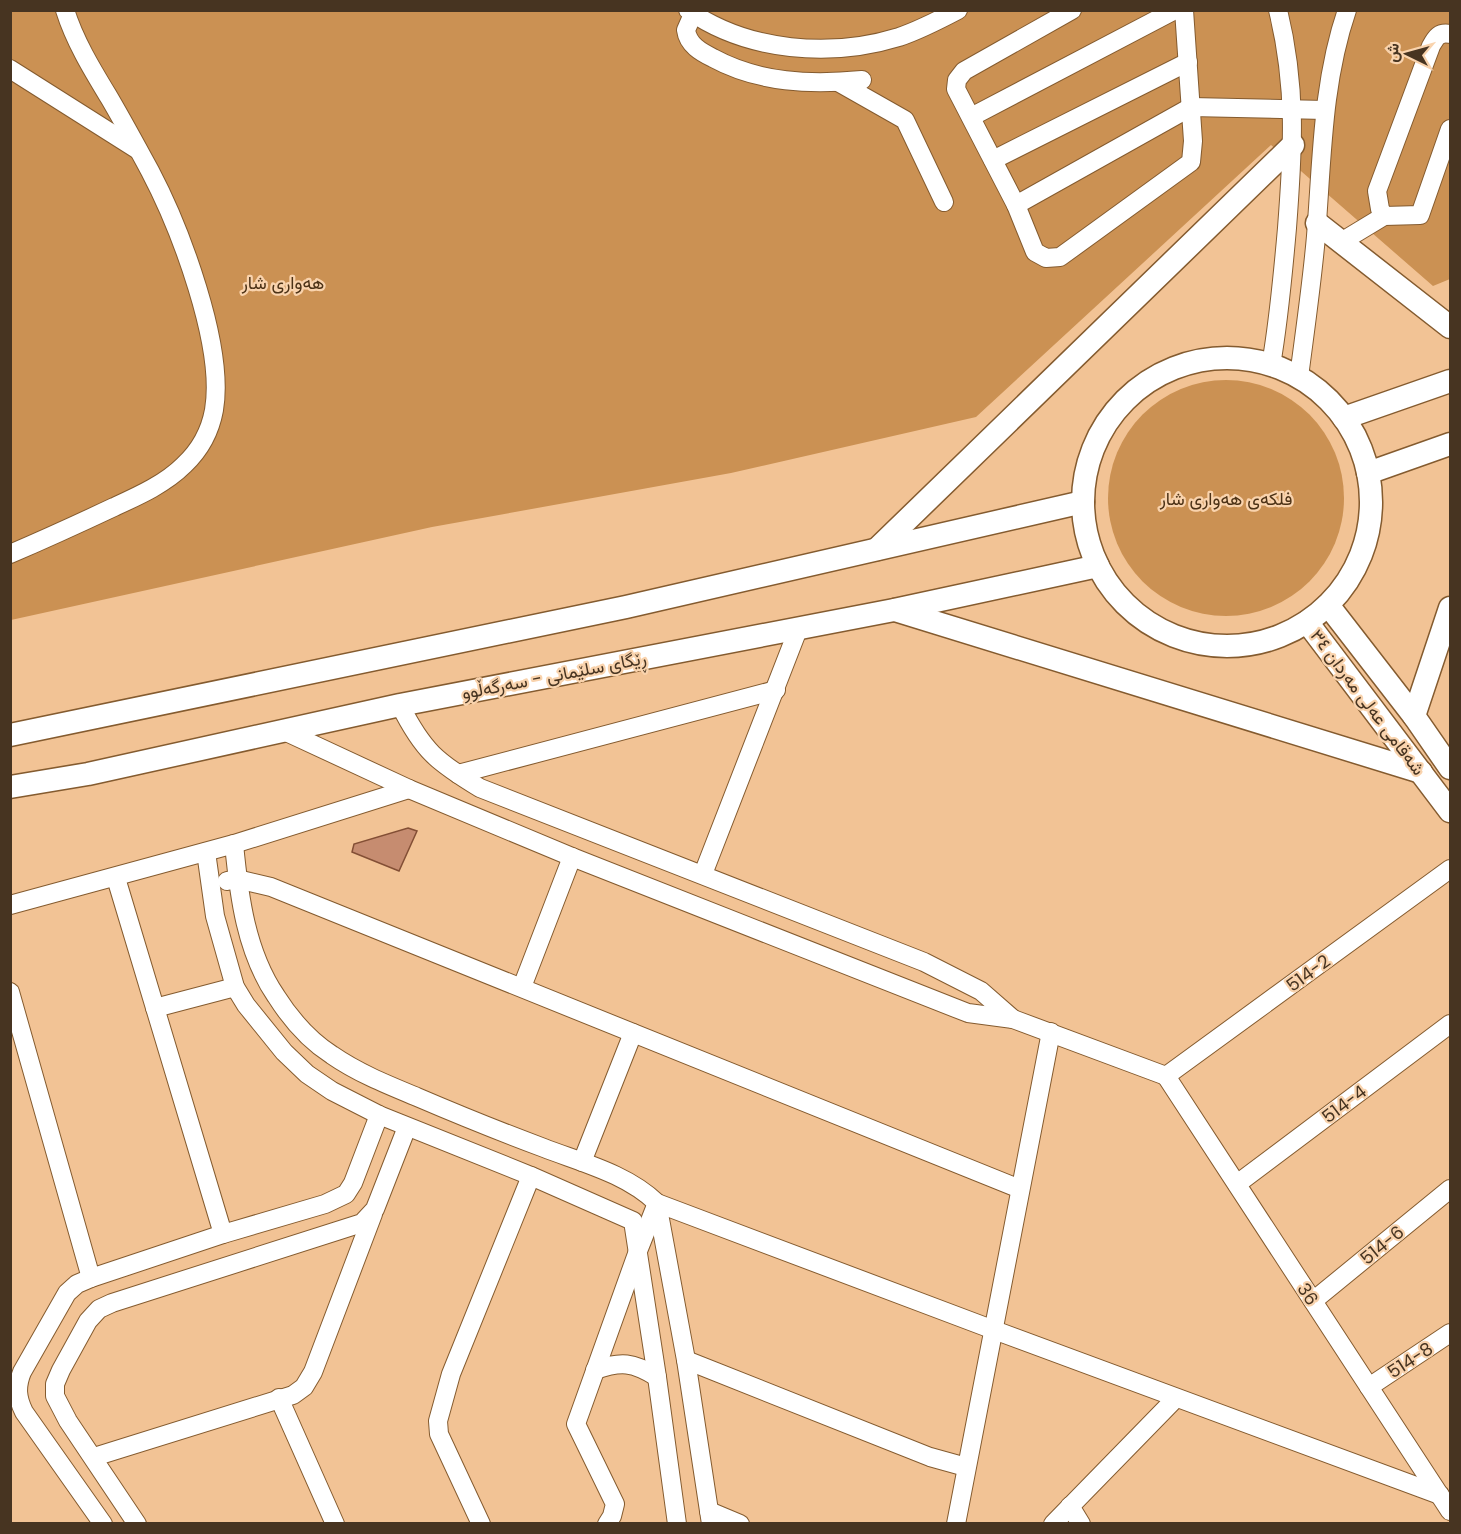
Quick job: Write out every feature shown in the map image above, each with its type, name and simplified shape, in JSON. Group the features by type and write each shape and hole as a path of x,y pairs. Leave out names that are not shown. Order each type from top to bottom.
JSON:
{"main road":[{"path":"878,549 1293,145"},
{"path":"1317,223 1450,327"},
{"path":"1227,357 1249,359 1271,364 1299,377 1331,402 1344,418 1363,454 1368,473 1371,496 1370,520 1365,544 1344,587 1328,605 1307,622 1286,634 1263,642 1214,646 1190,642 1145,621 1126,606 1110,587 1098,566 1087,535 1083,502 1085,480 1090,458 1111,417 1142,385 1182,365 1204,359 1227,357"},
{"path":"1344,418 1450,381"},
{"path":"1368,473 1450,444"},
{"path":"10,735 626,607 1083,502"},
{"name":"ڕێگای سلێمانی - سەرگەڵوو","path":"10,787 88,774 400,705 894,610 1098,566"},
{"name":"شەقامی عەلی مەردان ٣٤","path":"1328,605 1414,716 1450,768"},
{"path":"1414,716 1450,608"},
{"path":"894,610 1421,772"},
{"name":"شەقامی عەلی مەردان ٣٤","path":"1307,622 1450,811"}],"street":[{"path":"10,554 117,506 169,478 193,457 201,445 214,408 213,355 204,313 175,225 139,150 87,60 65,10"},
{"path":"862,80 838,82 773,79 755,75 717,60 694,46 688,38 686,27 691,12 729,32 758,41 815,49 852,47 887,40 916,30 958,10"},
{"path":"1072,10 964,71 957,80 956,89 1016,205 1035,252 1046,258 1060,257 1191,162 1193,141 1184,10"},
{"path":"971,117 1175,10"},
{"path":"1271,364 1277,332 1293,145 1290,68 1278,10"},
{"path":"1299,377 1317,223 1325,110 1333,57 1347,10"},
{"path":"1384,216 1380,209 1377,191 1431,46 1437,36 1443,32 1450,34"},
{"path":"993,160 1188,62"},
{"path":"10,69 139,150"},
{"path":"838,82 905,120 944,202"},
{"path":"1016,205 1191,107 1325,110"},
{"path":"1341,242 1384,216 1420,215 1450,129"},
{"path":"1287,220 1317,223"},
{"path":"703,874 799,627"},
{"path":"458,774 776,690"},
{"path":"400,705 423,746 437,759 480,788 924,962 981,991 1013,1019"},
{"path":"282,730 408,789 572,857 968,1014 1013,1019 1166,1076"},
{"path":"10,905 116,878 234,844 408,789"},
{"path":"234,844 237,879 250,938 260,966 275,995 297,1024 330,1054 372,1078 473,1121 633,1184 657,1203 1440,1495"},
{"path":"206,852 215,916 235,987 246,1005 284,1053 307,1074 332,1091 379,1116 531,1176 633,1221 677,1524"},
{"path":"522,987 572,857"},
{"name":"514-2","path":"1166,1076 1450,869"},
{"path":"116,878 223,1234"},
{"path":"210,885 237,879 271,887 1020,1189"},
{"path":"155,1008 235,987"},
{"path":"10,992 91,1278"},
{"name":"514-4","path":"1237,1184 1450,1024"},
{"path":"956,1524 1051,1032"},
{"path":"582,1162 633,1033"},
{"name":"36","path":"1166,1076 1450,1511"},
{"path":"103,1524 24,1412 14,1394 22,1372 67,1293 77,1284 91,1278 223,1234 325,1204 346,1194 353,1183 379,1116"},
{"path":"94,1457 293,1395 304,1387 313,1372 407,1127"},
{"path":"371,1136 399,1147"},
{"path":"481,1524 439,1434 438,1421 451,1374 531,1176"},
{"name":"514-6","path":"1313,1301 1450,1190"},
{"path":"606,1524 612,1516 615,1504 576,1424 657,1203"},
{"path":"657,1203 686,1360 710,1517 740,1524"},
{"path":"137,1524 59,1407 55,1396 55,1384 84,1328 99,1309 112,1303 349,1228 362,1223 375,1209"},
{"name":"514-8","path":"1369,1387 1450,1333"},
{"path":"686,1360 930,1456 966,1467"},
{"path":"595,1370 620,1363 640,1368 657,1377"},
{"path":"279,1398 336,1524"},
{"path":"1053,1524 1176,1398"},
{"path":"1070,1506 1081,1524"}],"green space":[{"name":"هەواری شار","path":"10,11 1450,11 1450,279 1433,286 1271,145 976,417 731,473 432,527 11,620"},
{"name":"فلکەی هەواری شار","path":"1214,380 1238,380 1260,385 1282,394 1310,414 1324,432 1335,453 1342,475 1344,498 1342,521 1335,543 1324,564 1310,582 1282,602 1260,611 1238,616 1214,616 1192,611 1170,602 1151,590 1134,573 1122,554 1113,532 1108,510 1108,486 1113,464 1122,442 1134,423 1151,406 1170,394 1192,385"}],"building":[{"path":"408,828 417,831 399,871 352,852 354,844"}]}
